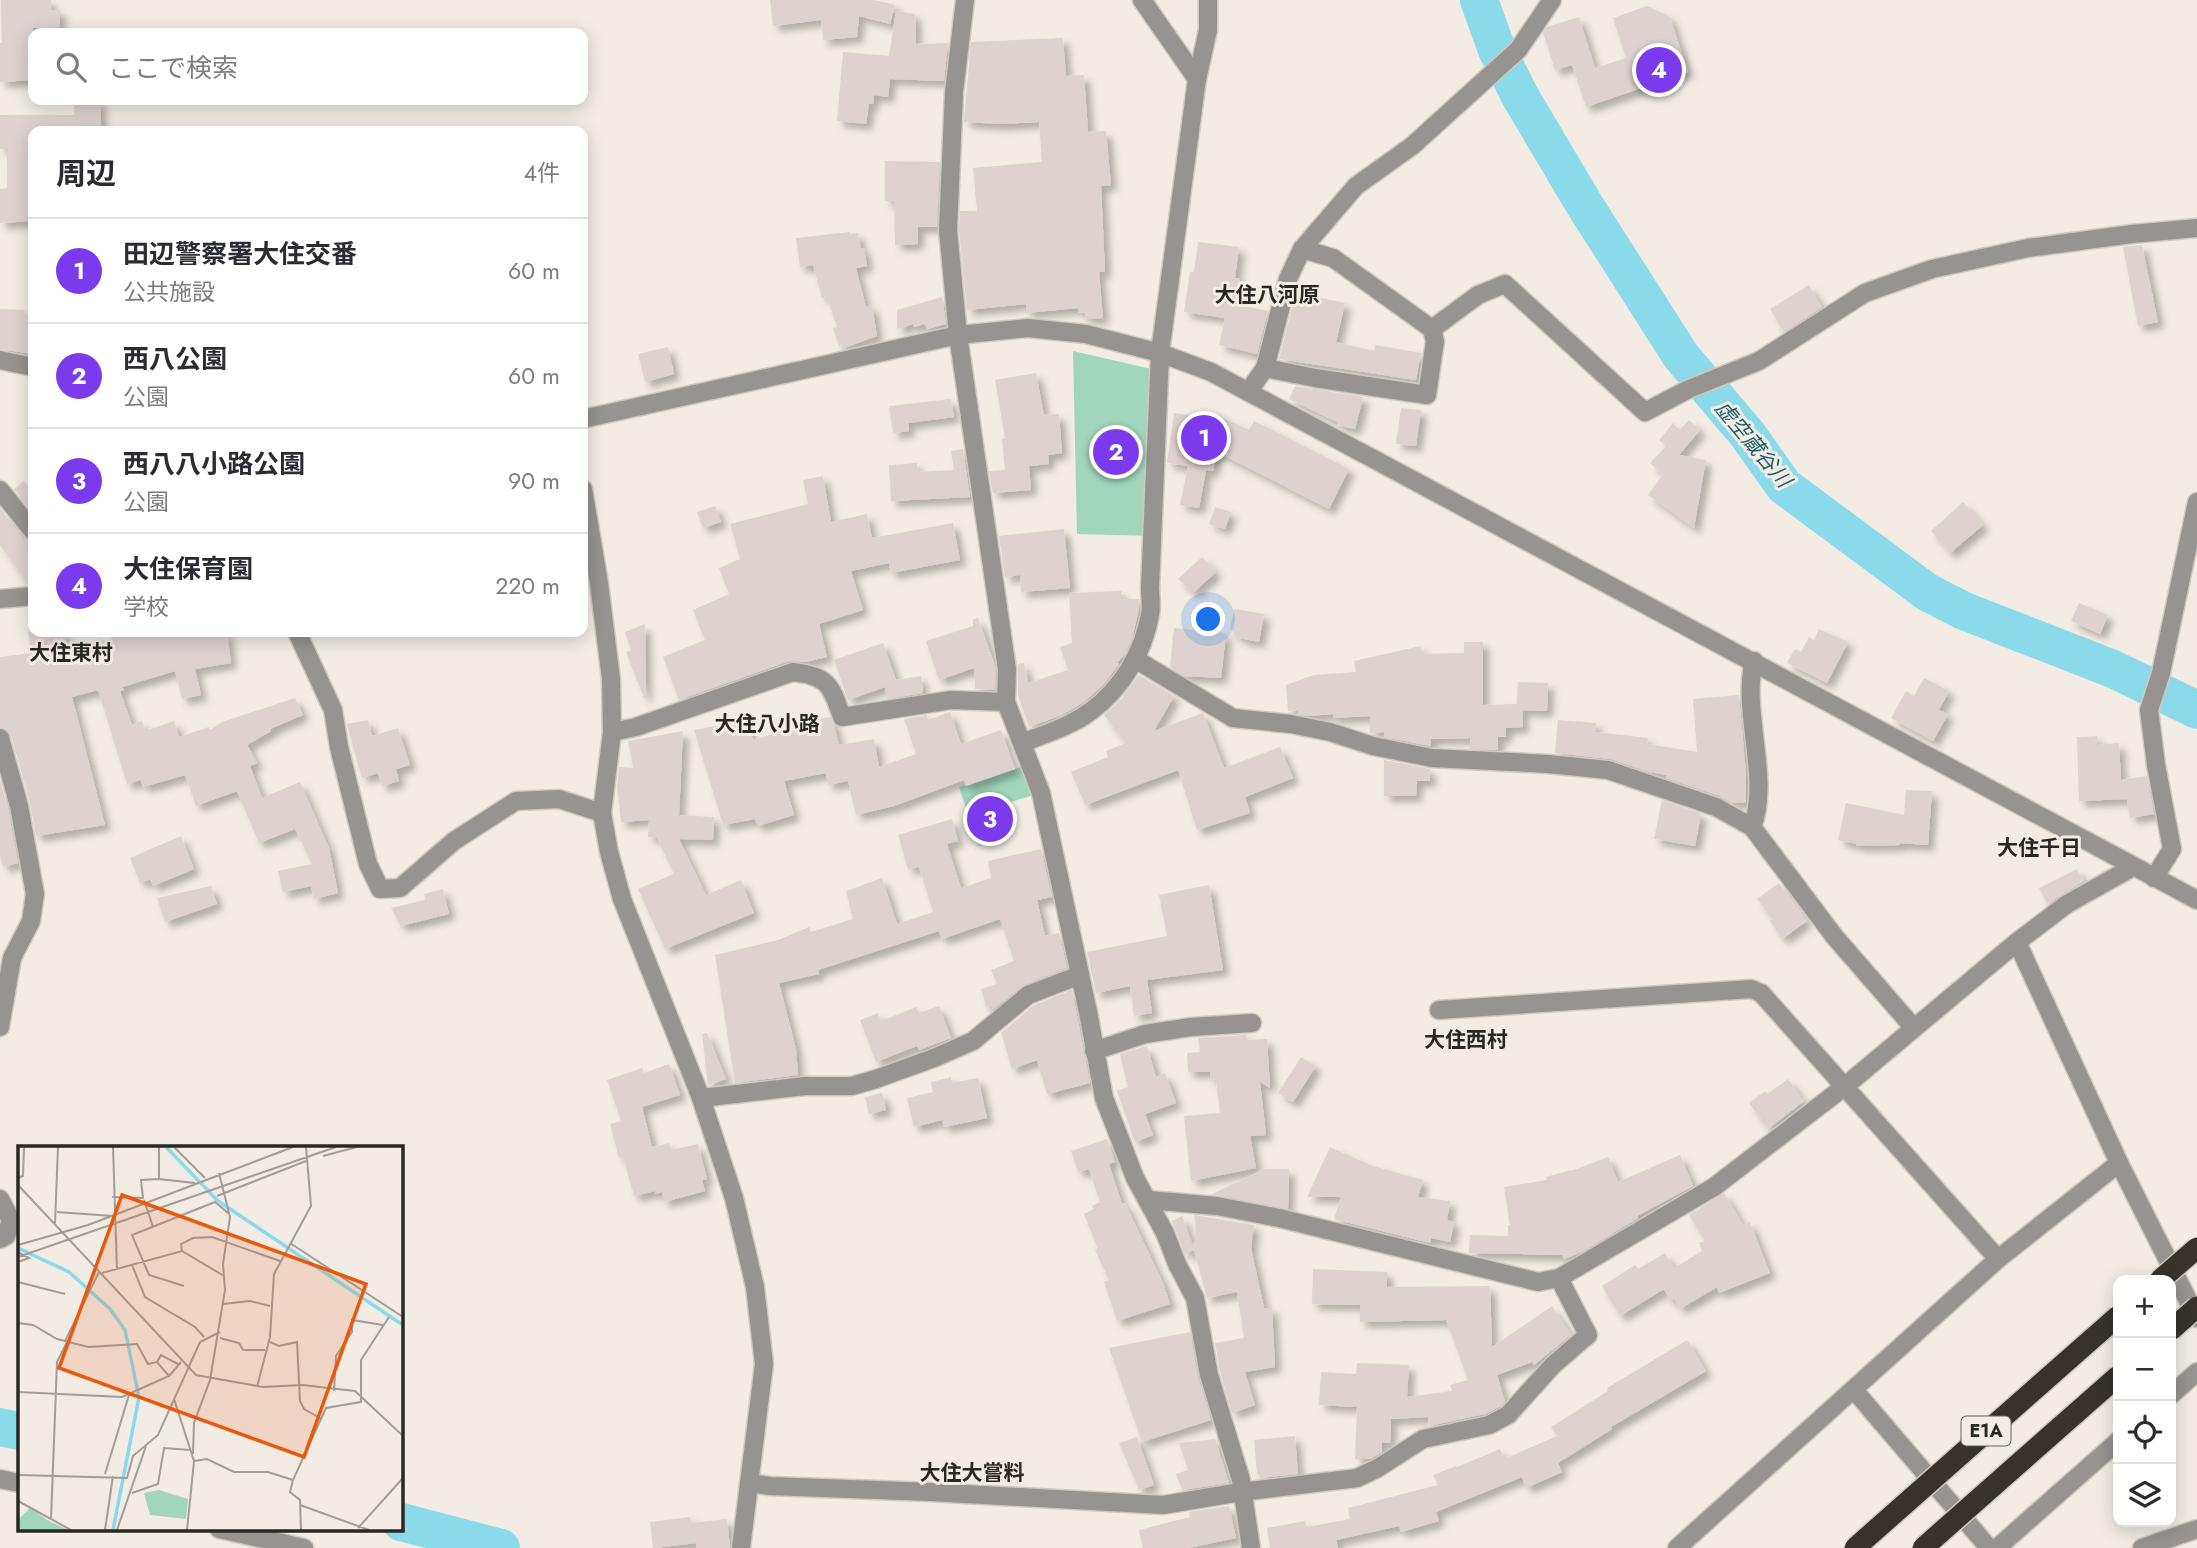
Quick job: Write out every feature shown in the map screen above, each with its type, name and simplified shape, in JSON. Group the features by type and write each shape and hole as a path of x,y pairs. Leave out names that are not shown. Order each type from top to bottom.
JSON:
{"highway":[{"path":"2166,1275 2197,1248"},
{"path":"2176,1326 2197,1307"},
{"name":"E1A","path":"1855,1548 2113,1320"},
{"name":"E1A","path":"1923,1548 2113,1380"}],"street":[{"path":"965,0 954,92 948,230 958,335 1007,669 1006,702 1041,793 1104,1098 1135,1178 1149,1200 1195,1298 1209,1375 1241,1480 1251,1548"},
{"path":"1142,0 1197,79"},
{"path":"1022,743 1053,732 1091,711 1121,683 1135,659 1151,613 1160,353 1197,79 1208,30 1208,0"},
{"path":"1248,392 1265,368 1288,279 1302,249 1356,186 1412,146 1518,50 1552,0"},
{"path":"1432,329 1478,295 1505,284 1645,412 1689,389 1759,361 1865,293 1932,269 2028,248 2197,228"},
{"path":"1265,368 1427,395 1435,341 1432,329 1333,258 1302,249"},
{"path":"588,418 958,335 1028,328 1086,334 1160,353 1211,372 2197,900"},
{"path":"0,360 28,366"},
{"path":"0,490 28,525"},
{"path":"2154,878 2172,849 2156,765 2149,709 2161,673 2197,502"},
{"path":"588,518 611,678 612,732 602,813 609,852 622,899 701,1098 734,1198 757,1300 764,1364 741,1548"},
{"path":"0,599 28,596"},
{"path":"299,637 333,710 339,747 368,864 380,889 400,888 454,841 516,801 559,799 602,813"},
{"path":"1135,659 1233,718 1291,724 1330,732 1373,746 1432,758 1608,770 1716,807 1752,827 1834,936 1913,1027"},
{"path":"1752,827 1757,815 1757,761 1749,679 1754,661"},
{"path":"612,732 636,727 793,672 814,674 831,686 842,717 951,700 1006,702"},
{"path":"0,738 19,806 35,894 31,921 12,958 0,1027"},
{"path":"1149,1200 1217,1206 1279,1218 1538,1282 1559,1278 1714,1187 1844,1087 2017,942 2067,904 2133,867"},
{"path":"2017,942 2119,1163 2197,1318"},
{"path":"701,1098 806,1086 852,1086 876,1079 973,1041 1028,995 1080,975"},
{"path":"1439,1010 1751,989 1761,993 1998,1259"},
{"path":"1094,1051 1144,1034 1191,1027 1252,1023"},
{"path":"1677,1548 1998,1259 2119,1163"},
{"path":"0,1199 11,1220 6,1236 0,1239"},
{"path":"749,1483 1163,1505 1241,1492 1357,1478 1423,1439 1489,1425 1508,1415 1553,1365 1588,1335 1559,1278"},
{"path":"2176,1391 2197,1372"},
{"path":"1854,1390 1989,1548"},
{"path":"1997,1548 2113,1445"},
{"path":"0,1479 18,1483"},
{"path":"2142,1548 2197,1529"},
{"path":"223,1530 304,1548"}],"green space":[{"path":"1073,351 1160,371 1152,536 1077,534"},
{"path":"1030,764 1041,793 1007,803 1012,836 979,846 959,787"}],"building":[{"path":"1,0 51,0 51,10 60,10 60,27 28,28 28,80 0,82"},
{"path":"770,0 874,0 895,5 890,24 859,16 857,37 823,40 821,20 773,26"},
{"path":"1647,6 1670,17 1688,72 1586,107 1572,65 1555,70 1543,33 1547,27 1579,17 1595,68 1626,58 1613,18"},
{"path":"896,11 915,14 916,44 948,43 944,81 890,79 888,97 874,95 873,104 869,104 866,124 837,121 843,52 889,56"},
{"path":"1063,38 1066,76 1084,75 1088,132 1106,131 1111,185 1101,186 1105,272 1099,272 1103,318 1086,319 1085,313 1079,313 1078,308 1026,313 1026,304 967,310 959,230 960,211 977,211 973,168 1042,162 1039,122 964,122 971,42"},
{"path":"74,105 100,105 101,126 28,126 28,221 0,223 0,189 7,188 7,149 0,149 0,115 74,115"},
{"path":"885,161 940,162 937,227 918,227 918,244 895,245 894,201 885,201"},
{"path":"858,233 861,249 864,248 867,266 856,268 866,307 872,305 877,336 844,348 843,344 839,346 833,328 837,327 827,297 822,298 813,265 800,267 796,238"},
{"path":"1198,242 1239,247 1235,278 1240,278 1236,304 1268,311 1257,354 1219,345 1225,318 1184,312"},
{"path":"2142,245 2158,322 2138,326 2123,247"},
{"path":"1809,285 1822,307 1784,332 1770,309"},
{"path":"942,297 946,324 927,329 925,324 914,327 913,324 897,329 897,310"},
{"path":"1321,298 1345,303 1336,342 1374,351 1375,345 1421,353 1416,380 1279,359 1294,300 1319,306"},
{"path":"0,309 25,310 25,314 28,314 28,353 0,349"},
{"path":"668,347 674,374 645,382 638,354"},
{"path":"1036,373 1044,415 1059,414 1062,453 1048,455 1049,464 1029,466 1031,490 993,493 989,471 1005,470 1002,439 1005,438 995,380"},
{"path":"1295,386 1363,397 1355,429 1337,425 1337,422 1289,399"},
{"path":"951,399 954,417 908,423 909,431 893,433 889,406"},
{"path":"1401,408 1421,410 1416,446 1396,444"},
{"path":"1210,412 1249,430 1254,421 1349,469 1329,509 1217,452 1213,471 1206,470 1199,508 1180,505 1188,466 1167,463 1174,413 1208,418"},
{"path":"1689,420 1700,430 1679,455 1706,460 1694,528 1648,495 1663,474 1650,463 1666,446 1659,440 1673,423 1680,430"},
{"path":"963,449 970,497 891,501 889,465 917,463 918,472 954,470 951,451"},
{"path":"823,476 831,522 867,514 872,538 953,523 960,560 891,573 889,563 851,571 863,610 819,624 827,657 805,662 789,661 679,700 663,657 705,640 693,610 729,594 719,568 740,559 730,524 808,504 803,480"},
{"path":"24,481 28,486 28,507 14,489"},
{"path":"1963,502 1983,525 1950,553 1931,531"},
{"path":"715,506 721,522 703,528 697,512"},
{"path":"1215,507 1231,512 1225,529 1209,524"},
{"path":"0,508 28,546 28,584 0,545"},
{"path":"1064,529 1070,588 1021,592 1020,575 1005,577 999,536"},
{"path":"1202,557 1216,572 1193,593 1178,579"},
{"path":"1121,591 1121,599 1139,599 1139,608 1132,639 1117,663 1119,664 1104,684 1084,702 1062,715 1029,727 1018,695 1018,664 1024,663 1028,683 1068,670 1060,647 1072,643 1069,593"},
{"path":"2079,603 2108,615 2100,634 2071,621"},
{"path":"1234,609 1264,614 1259,642 1239,638 1230,629"},
{"path":"978,618 996,669 995,690 975,689 974,668 939,680 926,641 973,626 973,619"},
{"path":"645,624 644,698 626,652 631,650 625,632"},
{"path":"1174,628 1226,633 1221,678 1185,676 1170,667"},
{"path":"1819,629 1848,642 1827,683 1787,663 1795,649 1801,652 1809,637 1814,640"},
{"path":"29,637 65,637 67,653 100,638 101,641 114,637 228,637 231,663 195,669 201,695 182,699 175,671 122,687 124,690 120,691 132,725 142,721 145,731 174,721 179,737 209,727 210,730 222,722 295,698 303,715 270,729 271,731 247,745 257,763 250,766 262,798 300,782 329,848 338,893 314,899 311,886 283,892 278,871 312,864 295,829 259,843 237,791 196,806 185,775 143,787 141,780 127,784 98,690 72,697 105,825 36,836 30,803 11,735 7,729 0,727 0,657 31,653"},
{"path":"1464,642 1483,642 1483,705 1517,704 1518,682 1548,683 1547,711 1522,710 1523,727 1506,728 1506,737 1498,737 1498,750 1470,749 1470,738 1431,739 1431,746 1384,737 1384,732 1370,733 1370,716 1333,718 1333,714 1309,716 1298,714 1298,710 1288,711 1286,685 1314,675 1356,672 1354,661 1421,646 1422,654 1464,653"},
{"path":"883,643 896,680 921,676 923,693 887,699 885,687 848,700 834,660"},
{"path":"1139,675 1174,696 1154,731 1203,713 1224,768 1280,747 1293,778 1245,797 1250,813 1197,830 1178,770 1085,805 1071,772 1108,757 1106,751 1126,743 1104,715 1121,699"},
{"path":"1924,678 1949,691 1939,710 1948,714 1933,741 1891,718 1906,691 1914,696"},
{"path":"1739,695 1746,802 1732,803 1720,796 1666,778 1667,775 1611,759 1555,753 1558,720 1596,723 1596,732 1648,738 1647,744 1697,752 1693,699"},
{"path":"950,712 961,744 1001,730 1015,769 966,786 964,780 894,806 856,815 848,781 828,785 826,773 784,781 794,815 758,826 755,819 723,825 694,730 746,720 753,740 786,730 785,726 830,717 839,745 874,739 879,767 916,754 904,719 927,715 928,720"},
{"path":"368,720 372,736 398,728 410,765 396,769 399,781 382,786 378,773 362,778 347,724"},
{"path":"683,731 679,815 714,817 713,840 679,839 706,895 741,880 754,913 665,949 638,889 674,874 657,838 648,837 649,820 621,822 617,785 619,767 633,768 628,741"},
{"path":"2097,736 2097,745 2119,743 2121,780 2147,776 2154,814 2130,818 2127,799 2079,801 2077,737"},
{"path":"1384,760 1430,769 1430,781 1417,781 1416,796 1384,796"},
{"path":"0,780 18,863 3,867 0,855"},
{"path":"1906,790 1932,791 1928,845 1900,843 1857,846 1838,840 1846,803 1904,815"},
{"path":"1662,800 1701,814 1695,846 1654,839"},
{"path":"952,819 958,841 947,844 961,888 991,878 988,861 1041,849 1052,897 1037,900 1045,936 1059,933 1067,968 1024,985 993,1009 992,1005 986,1007 981,989 997,984 991,970 1014,961 1000,919 942,939 939,931 818,970 819,974 779,983 796,1049 798,1075 735,1083 715,955 778,940 809,927 811,932 853,919 846,891 882,878 897,924 933,912 919,867 908,869 898,835"},
{"path":"181,836 194,869 153,886 150,879 140,883 130,858"},
{"path":"2077,869 2084,881 2047,904 2039,888"},
{"path":"1779,883 1807,921 1782,939 1770,921 1773,919 1757,899"},
{"path":"1209,885 1223,970 1147,980 1152,1013 1134,1016 1130,986 1096,993 1087,952 1167,936 1159,895"},
{"path":"211,886 217,904 165,922 157,898"},
{"path":"443,889 449,914 401,926 391,908 425,900 424,894"},
{"path":"1072,990 1090,1083 1047,1094 1037,1060 1012,1069 1001,1033 1034,1005"},
{"path":"939,1006 951,1038 919,1050 917,1046 876,1062 860,1020 878,1013 881,1021 916,1007 919,1013"},
{"path":"707,1033 726,1079 708,1085 702,1034"},
{"path":"1246,1035 1247,1040 1267,1039 1270,1088 1260,1082 1266,1135 1250,1136 1256,1168 1191,1181 1184,1116 1220,1113 1216,1079 1210,1080 1210,1072 1188,1072 1187,1053 1200,1052 1198,1038"},
{"path":"1147,1046 1156,1077 1165,1073 1176,1103 1145,1114 1153,1135 1135,1142 1117,1091 1128,1087 1120,1054"},
{"path":"1301,1057 1316,1066 1293,1102 1278,1093"},
{"path":"669,1064 680,1095 642,1107 652,1147 669,1143 671,1150 698,1144 707,1179 702,1180 705,1191 664,1202 662,1192 634,1196 623,1157 619,1158 610,1124 621,1121 607,1080 642,1068 644,1073"},
{"path":"951,1077 952,1083 978,1078 987,1118 944,1127 942,1120 914,1127 907,1098 933,1092 931,1082"},
{"path":"1788,1079 1804,1101 1768,1129 1749,1103"},
{"path":"882,1093 886,1110 869,1114 865,1097"},
{"path":"1107,1139 1115,1162 1109,1164 1122,1204 1125,1203 1163,1283 1170,1304 1117,1321 1104,1282 1109,1280 1095,1250 1098,1249 1084,1214 1100,1202 1089,1169 1078,1172 1071,1151"},
{"path":"1330,1147 1370,1165 1423,1180 1418,1197 1450,1201 1447,1220 1454,1222 1450,1242 1431,1238 1430,1243 1334,1219 1341,1197 1307,1197"},
{"path":"1680,1155 1693,1186 1637,1216 1638,1218 1582,1252 1564,1259 1562,1255 1469,1253 1470,1235 1508,1236 1510,1225 1504,1187 1547,1180 1546,1177 1608,1157 1618,1182"},
{"path":"1265,1169 1289,1169 1288,1209 1212,1194"},
{"path":"1724,1193 1743,1225 1750,1222 1770,1273 1719,1293 1717,1287 1680,1309 1674,1298 1670,1301 1664,1289 1620,1316 1602,1286 1635,1265 1638,1269 1665,1253 1674,1268 1702,1251 1699,1243 1705,1241 1689,1215"},
{"path":"1194,1215 1254,1225 1251,1248 1264,1308 1272,1308 1275,1367 1245,1372 1255,1405 1232,1413 1215,1343 1244,1338 1237,1292 1207,1298 1194,1250 1185,1254 1172,1221 1182,1216 1193,1246 1193,1243 1197,1242"},
{"path":"1313,1269 1387,1272 1387,1287 1490,1286 1492,1347 1552,1306 1571,1335 1534,1365 1532,1362 1497,1375 1505,1402 1501,1406 1485,1414 1429,1426 1428,1417 1391,1419 1390,1443 1382,1442 1382,1452 1370,1459 1355,1459 1357,1407 1319,1405 1321,1372 1356,1374 1357,1363 1409,1365 1407,1397 1452,1391 1450,1385 1468,1380 1446,1320 1360,1322 1360,1305 1312,1304"},
{"path":"1190,1332 1198,1377 1211,1420 1142,1442 1109,1348"},
{"path":"1687,1340 1706,1371 1611,1427 1612,1429 1558,1463 1562,1472 1526,1488 1522,1477 1436,1512 1439,1521 1401,1532 1399,1526 1336,1540 1338,1548 1270,1548 1267,1528 1305,1521 1307,1527 1350,1519 1348,1508 1438,1485 1433,1475 1500,1449 1504,1459 1557,1436 1551,1427 1608,1391 1607,1388"},
{"path":"1295,1436 1298,1474 1260,1478 1257,1474 1254,1440"},
{"path":"1137,1437 1154,1485 1139,1490 1119,1443"},
{"path":"1215,1439 1229,1483 1182,1490 1176,1474 1188,1470 1179,1443"},
{"path":"1229,1506 1236,1538 1189,1548 1143,1548 1139,1530 1190,1517 1189,1512"},
{"path":"690,1517 691,1523 727,1519 730,1548 696,1548 697,1543 653,1548 650,1522"}],"waterway":[{"name":"虚空蔵谷川","path":"1479,0 1497,50 1520,96 1584,204 1681,356 1748,435 1784,486 1927,592 1964,611 2113,669 2197,710"},
{"path":"0,1427 18,1431"},
{"path":"402,1522 501,1548"}],"place":[{"name":"大住保育園","path":"1659,70"},
{"name":"田辺警察署大住交番","path":"1204,438"},
{"name":"西八公園","path":"1116,452"},
{"name":"西八八小路公園","path":"990,819"}],"district":[{"name":"大住八河原","path":"1267,295"},
{"name":"大住東村","path":"71,653"},
{"name":"大住八小路","path":"767,724"},
{"name":"大住千日","path":"2039,848"},
{"name":"大住西村","path":"1466,1040"},
{"name":"大住大嘗料","path":"972,1473"}]}
